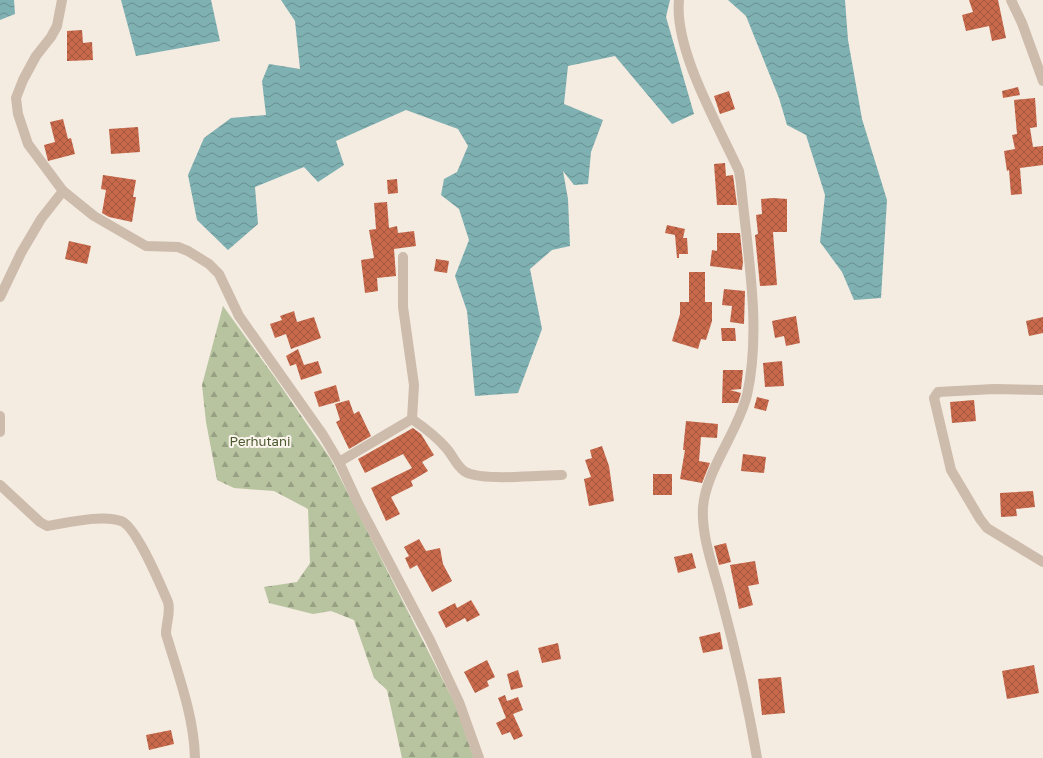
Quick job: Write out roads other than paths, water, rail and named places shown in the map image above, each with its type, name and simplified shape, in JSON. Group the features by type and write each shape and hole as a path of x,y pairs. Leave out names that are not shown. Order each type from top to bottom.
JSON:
{"street":[{"path":"62,0 54,31 26,74 16,98 18,114 28,144 63,191 94,216 146,246 178,247 188,251 209,264 219,274 225,283 239,316 323,435 339,462 367,522 430,640 459,702 479,758"},
{"path":"679,0 679,20 685,50 739,171 741,184 753,336 751,373 738,422 717,463 704,496 703,508 707,542 749,711 757,758"},
{"path":"1011,0 1022,23 1043,81"},
{"path":"0,297 21,253 41,219 63,191"},
{"path":"403,257 403,307 414,385 412,419"},
{"path":"1043,390 994,389 938,392 934,398 951,470 980,519 987,528 1043,562"},
{"path":"0,416 0,432"},
{"path":"339,462 412,419"},
{"path":"412,419 434,434 448,450 456,463 470,475 489,477 562,474"},
{"path":"0,485 40,522 48,526 100,519 120,521 132,530 152,566 170,608 166,625 166,634 185,698 195,744 195,758"}],"water":[{"path":"0,0 14,0 15,14 0,20"},
{"path":"121,0 211,0 220,41 136,56"},
{"path":"281,0 670,0 666,17 694,114 672,124 615,56 568,66 564,104 603,120 591,152 588,184 574,185 563,171 568,199 570,246 552,250 530,269 542,329 518,393 475,396 467,311 455,276 469,240 459,209 441,195 444,179 457,172 468,146 458,129 406,110 336,141 344,165 318,182 304,167 255,187 258,224 228,250 197,220 188,175 204,138 231,118 266,115 262,81 269,64 300,69 295,21"},
{"path":"728,0 845,0 848,40 862,119 887,200 881,298 854,300 842,272 820,242 825,195 806,135 787,125 779,98 746,16"}],"park label":[{"name":"Perhutani","path":"260,441"}]}
